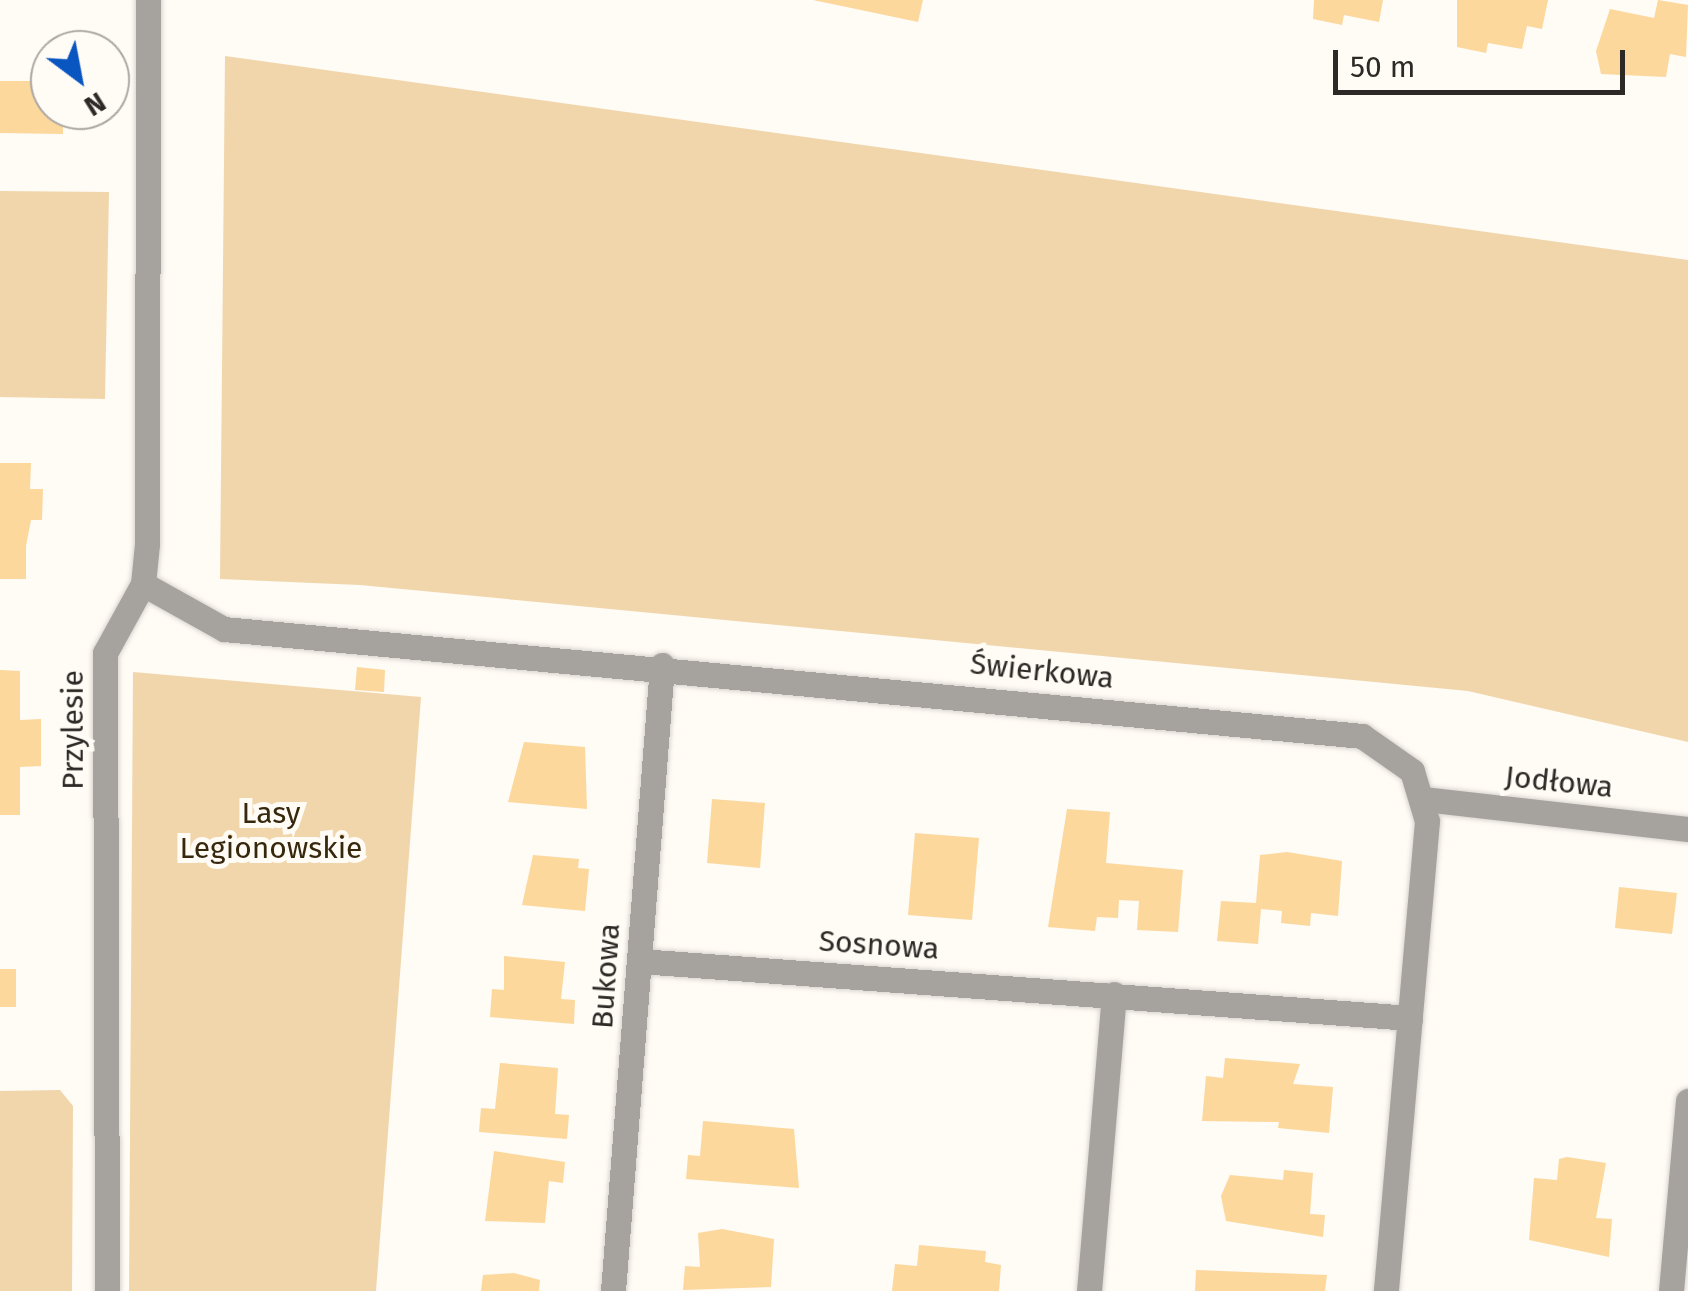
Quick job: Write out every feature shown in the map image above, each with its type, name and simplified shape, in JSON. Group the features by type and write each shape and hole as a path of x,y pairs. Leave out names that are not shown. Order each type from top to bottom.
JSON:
{"street":[{"name":"Przylesie","path":"107,1291 105,654 142,584 148,0"},
{"name":"Świerkowa","path":"142,584 224,629 662,665 1362,736 1400,758 1424,799"},
{"name":"Bukowa","path":"613,1291 662,665"},
{"name":"Jodłowa","path":"1424,799 1688,829"},
{"path":"1386,1291 1424,799"},
{"name":"Sosnowa","path":"640,960 1410,1018"},
{"path":"1090,1291 1114,994"},
{"path":"1671,1291 1688,1101"}],"green space":[{"path":"225,56 1688,260 1688,742 1468,691 360,585 220,579"},
{"path":"0,191 109,192 105,399 0,397"},
{"name":"Lasy Legionowskie","path":"133,672 421,697 376,1291 129,1291"},
{"path":"60,1090 73,1106 72,1291 0,1291 0,1091"}],"building":[{"path":"813,0 923,0 918,22"},
{"path":"1314,0 1383,0 1379,22 1344,15 1342,25 1313,19"},
{"path":"1457,0 1548,0 1542,29 1527,26 1522,49 1488,43 1486,53 1457,47"},
{"path":"1658,0 1688,5 1686,57 1670,54 1666,77 1601,74 1596,51 1610,9 1654,18"},
{"path":"0,81 30,81 30,130 63,130 63,134 0,133"},
{"path":"0,463 31,463 30,489 43,489 42,520 31,520 26,546 26,579 0,579"},
{"path":"357,667 385,670 384,692 355,690"},
{"path":"0,670 20,671 20,720 41,719 41,766 20,767 20,815 0,815"},
{"path":"524,742 585,747 587,809 508,802"},
{"path":"712,799 765,803 760,868 707,863"},
{"path":"1067,809 1110,812 1106,863 1183,870 1178,932 1137,930 1139,901 1119,900 1118,918 1097,917 1095,931 1048,927"},
{"path":"915,833 979,838 972,920 908,915"},
{"path":"1287,852 1342,861 1338,916 1311,913 1310,926 1281,923 1282,911 1261,909 1258,944 1217,941 1221,901 1256,903 1260,855"},
{"path":"533,855 579,859 578,868 589,869 585,911 522,905"},
{"path":"1619,887 1677,893 1672,934 1615,928"},
{"path":"504,956 565,962 561,999 575,1000 574,1024 490,1017 492,989 504,990"},
{"path":"0,969 16,969 16,1007 0,1007"},
{"path":"1225,1058 1300,1064 1293,1084 1333,1087 1329,1133 1278,1128 1279,1122 1202,1121 1206,1076 1223,1078"},
{"path":"500,1063 558,1068 555,1114 569,1115 567,1139 479,1132 481,1108 495,1109"},
{"path":"703,1121 794,1129 799,1188 686,1179 688,1155 700,1156"},
{"path":"494,1151 565,1162 563,1183 549,1181 545,1223 485,1221"},
{"path":"1559,1159 1606,1163 1596,1218 1612,1219 1609,1257 1529,1240 1534,1178 1557,1180"},
{"path":"1284,1170 1313,1173 1310,1214 1325,1215 1323,1237 1226,1221 1221,1196 1230,1175 1283,1180"},
{"path":"722,1229 774,1239 771,1287 683,1290 685,1266 700,1267 698,1233"},
{"path":"919,1245 986,1251 985,1262 1001,1265 999,1291 892,1291 895,1264 917,1266"},
{"path":"1196,1270 1327,1275 1325,1291 1195,1291"},
{"path":"514,1273 540,1280 539,1291 481,1291 483,1275"}]}
